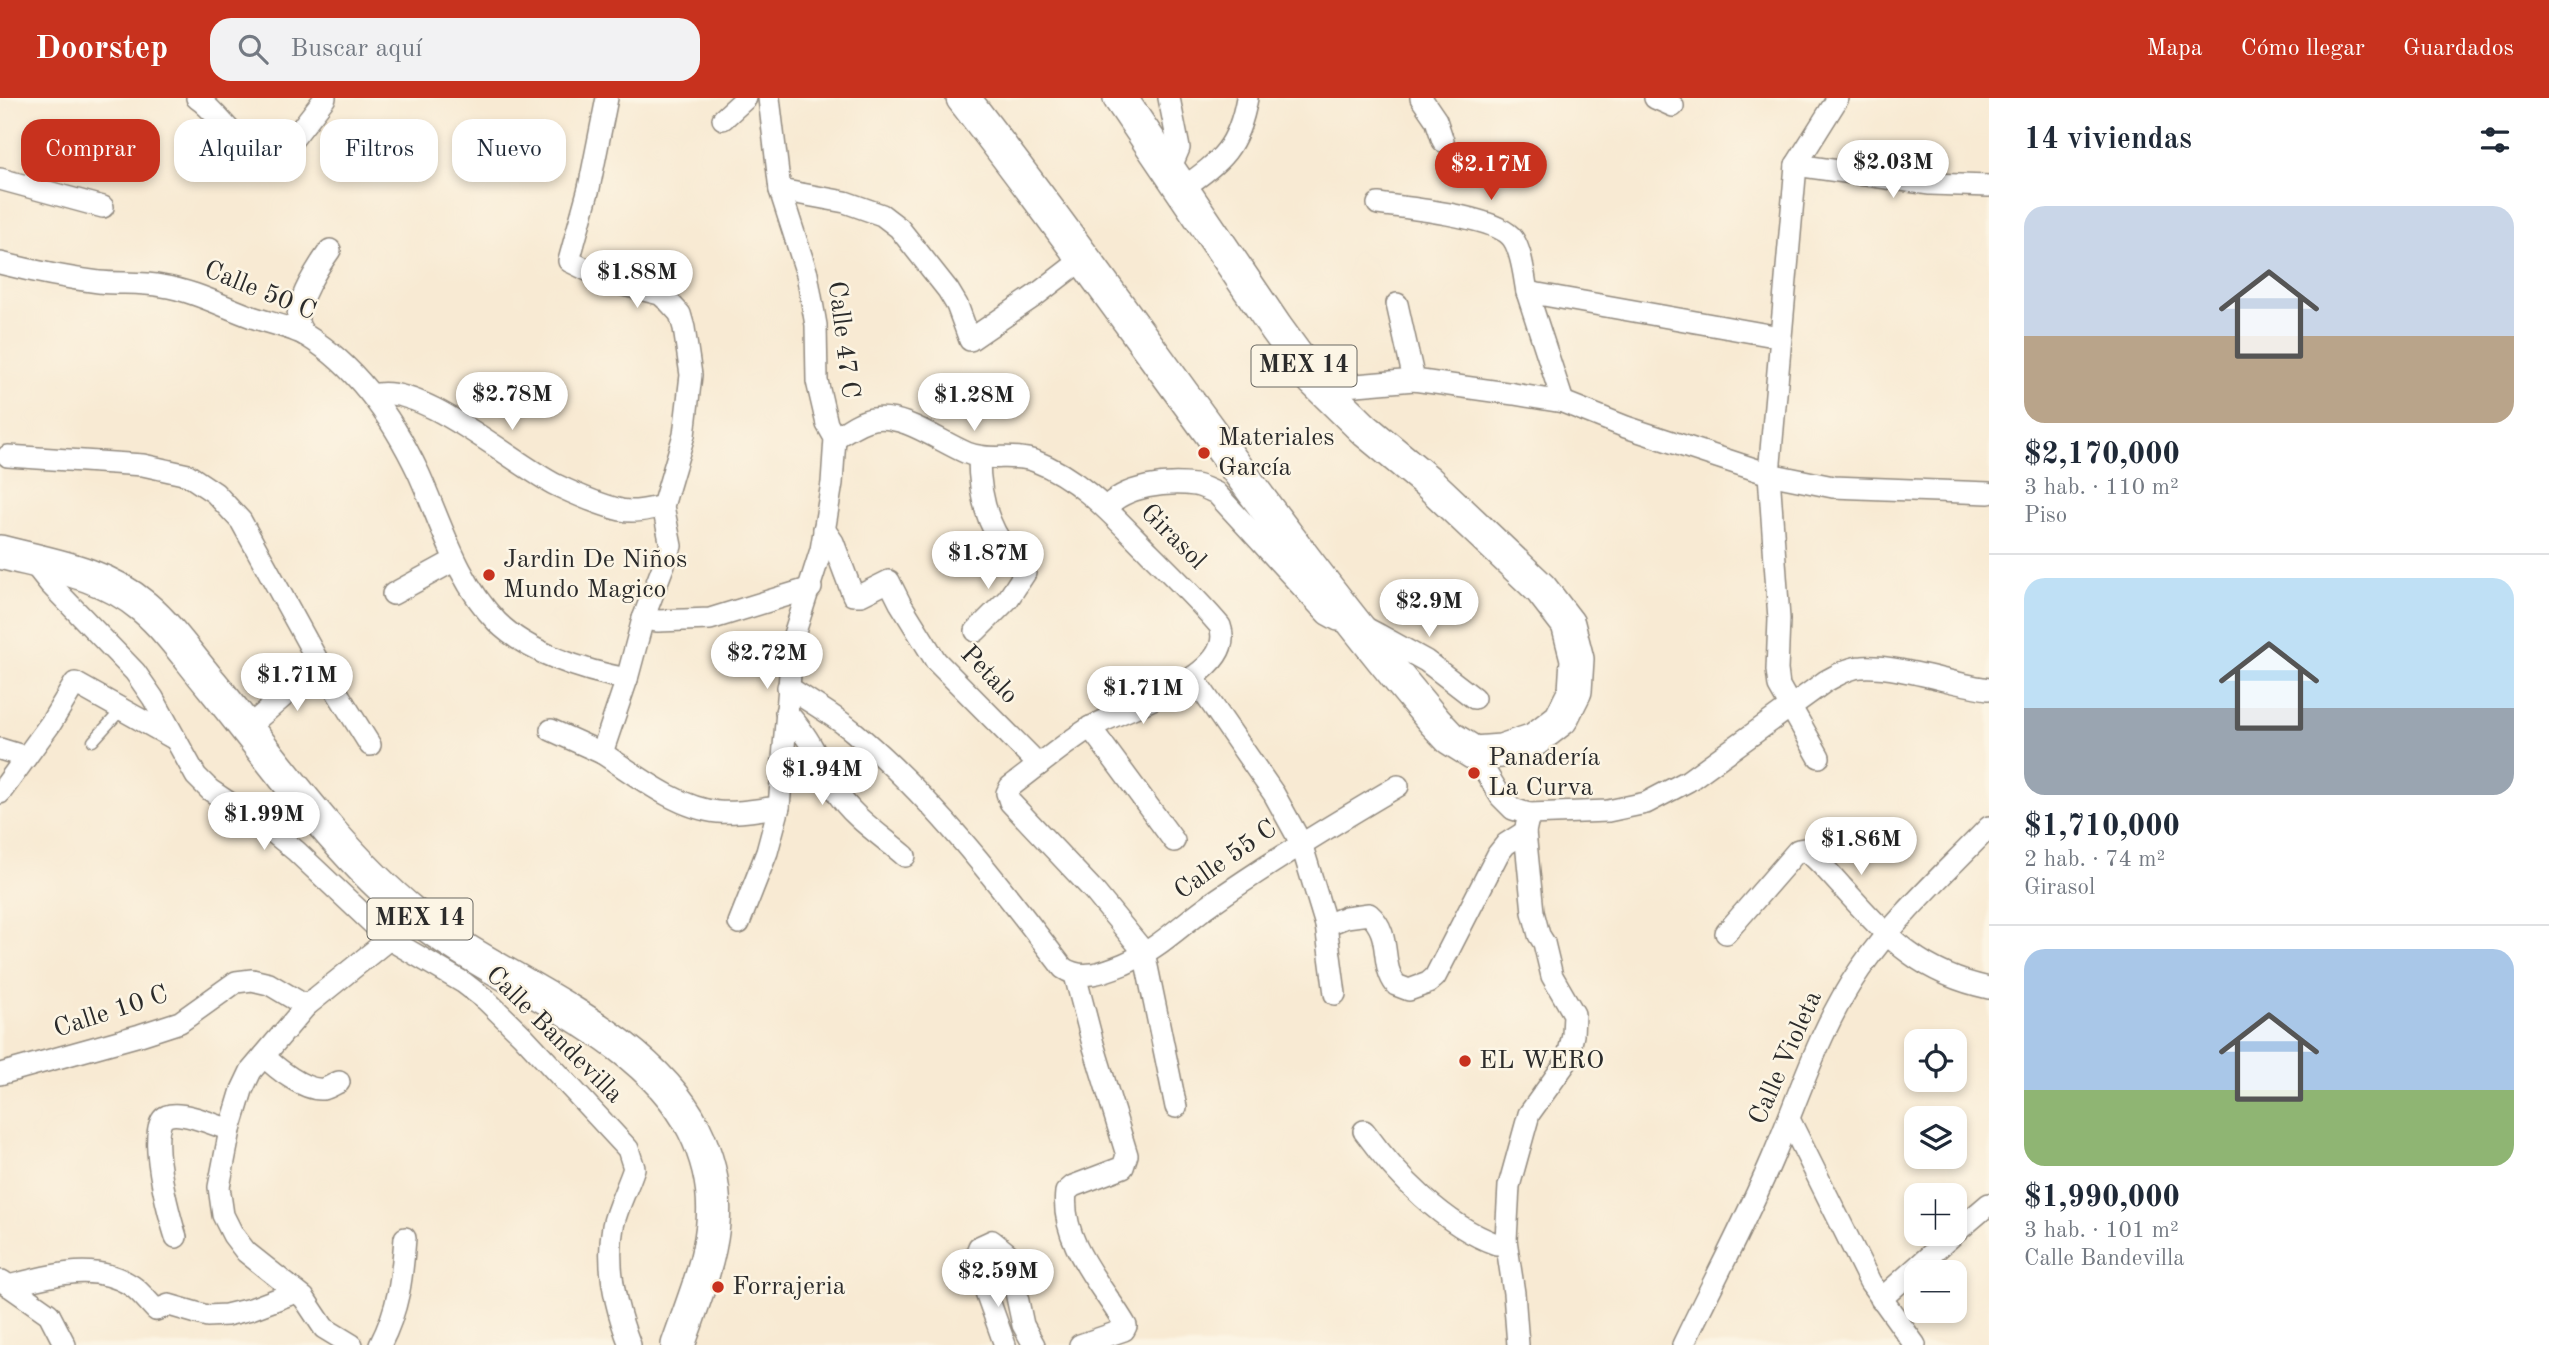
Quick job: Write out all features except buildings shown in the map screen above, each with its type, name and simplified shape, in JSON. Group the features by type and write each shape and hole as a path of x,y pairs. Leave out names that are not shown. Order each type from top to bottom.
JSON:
{"main road":[{"path":"963,98 1273,516 1356,623 1435,722 1450,738 1474,753"},
{"name":"MEX 14","path":"1120,98 1276,328 1322,388 1524,572 1568,624 1577,659 1575,691 1561,719 1534,740 1501,751 1474,753"},
{"name":"MEX 14","path":"15,556 71,569 115,586 145,608 341,844 414,914 601,1032 651,1073 680,1106 705,1154 715,1215 705,1267 678,1345"}],"street":[{"path":"197,98 249,147 265,157 275,157 283,152 325,98"},
{"path":"602,753 627,679 643,619 671,546 663,506 684,435 691,375 680,314 669,302 660,294 612,282 569,261 589,188 607,98"},
{"path":"723,119 746,98"},
{"name":"Calle 47 C","path":"739,923 767,852 779,807 793,638 811,588 824,529 832,482 835,438 822,410 817,381 816,325 807,274 780,191 769,98"},
{"path":"1170,98 1179,148 1176,178 1215,165 1231,146 1243,120 1247,98"},
{"path":"1420,98 1436,120 1443,141"},
{"path":"1819,757 1779,686 1776,670 1779,619 1769,474 1796,165 1838,98"},
{"path":"1796,165 1930,184 1989,186"},
{"path":"0,179 103,207"},
{"path":"780,191 845,202 882,215 899,228 957,305 970,340 1084,258"},
{"path":"1378,204 1485,222 1504,229 1516,242 1527,292 1563,402"},
{"path":"305,335 297,323 306,288 330,250"},
{"name":"Calle 50 C","path":"0,263 94,281 171,288 212,300 305,335 329,353 373,396 419,474 455,561 485,608 499,624 560,660 603,675 627,679"},
{"path":"1527,292 1780,337"},
{"path":"1397,304 1414,380"},
{"path":"1322,388 1414,380 1563,402 1626,427 1769,474 1833,486 1989,493"},
{"path":"373,396 383,392 395,394 427,405 555,484 620,510 663,506"},
{"path":"835,438 871,419 892,419 934,435 979,457 1032,460 1082,488 1106,508"},
{"path":"8,456 143,465 188,475 215,493 242,521 320,665 370,745"},
{"path":"976,631 1008,599 1025,573 1005,549 989,522 979,481 979,457"},
{"name":"Girasol","path":"1144,952 1094,891 1010,802 1007,793 1010,787 1090,727 1193,677 1216,656 1222,646 1224,636 1220,626 1106,508 1113,499 1138,489 1196,485 1216,492 1327,614 1338,620 1356,623 1426,661 1474,698"},
{"name":"Petalo","path":"824,529 833,542 853,595 861,596 889,581 936,661 1039,765"},
{"name":"Calle Bandevilla","path":"15,556 50,584 135,671 196,776 210,790 296,851 389,939 464,983 486,1000 542,1056 632,1156 635,1168 613,1224 611,1253 620,1320 631,1345"},
{"path":"393,594 455,561"},
{"path":"643,619 710,619 811,588"},
{"path":"247,728 320,665"},
{"path":"1326,925 1346,917 1369,914 1380,926 1389,974 1396,985 1409,990 1427,983 1442,967 1498,854 1527,823 1646,803 1688,781 1826,681 1847,670 1862,667 1885,669 1989,689"},
{"path":"1193,677 1274,794 1301,843 1326,925 1335,994"},
{"path":"0,793 51,723 73,684 78,683 177,740"},
{"path":"788,687 852,730 885,759 979,858 1063,968 1080,976 1093,1044 1127,1155 1123,1167 1073,1186 1066,1192 1066,1219 1075,1244 1126,1326 1124,1330 1080,1345"},
{"path":"786,712 802,729 837,792 853,812 905,856"},
{"path":"1090,727 1174,841"},
{"path":"551,730 602,753 663,793 705,810 726,812 779,807"},
{"path":"0,749 26,757"},
{"path":"1474,753 1501,797 1527,823 1533,912 1539,935 1545,943 1552,976 1574,1014 1573,1035 1567,1061 1529,1114 1508,1186 1506,1240 1518,1345"},
{"name":"Calle 55 C","path":"1080,976 1125,964 1159,944 1202,909 1301,843 1398,786"},
{"name":"Calle Violeta","path":"1683,1345 1748,1215 1789,1119 1808,1065 1860,968 1887,935 1989,827"},
{"path":"1726,933 1801,848 1809,852 1887,935 1919,962 1948,976 1988,986"},
{"path":"352,1345 324,1328 304,1298 246,1252 233,1236 223,1215 219,1187 230,1130 242,1090 251,1071 306,1006 389,939"},
{"path":"1144,952 1176,1107"},
{"name":"Calle 10 C","path":"0,1074 180,1022 236,982 252,980 269,984 306,1006"},
{"path":"264,1056 279,1071 309,1086 321,1089 339,1082"},
{"path":"176,1237 162,1193 158,1153 162,1119 182,1115 230,1130"},
{"path":"1789,1119 1870,1282 1915,1345"},
{"path":"1364,1131 1385,1160 1418,1194 1481,1238 1496,1244 1506,1240"},
{"path":"1967,1225 1986,1212"},
{"path":"380,1345 395,1314 400,1295 405,1238"},
{"path":"1005,1345 975,1257 979,1247 992,1241 1008,1254 1023,1325 1034,1345"},
{"path":"1881,1299 1941,1246"},
{"path":"5,1283 91,1272 133,1287 156,1310 169,1306 207,1316 237,1313 296,1292"},
{"path":"5,1283 49,1314 64,1344"}],"lane":[{"path":"93,741 123,708"}],"place":[{"name":"Materiales García","path":"1204,453"},
{"name":"Jardin De Niños Mundo Magico","path":"489,575"},
{"name":"Panadería La Curva","path":"1474,773"},
{"name":"EL WERO","path":"1465,1061"},
{"name":"Forrajeria","path":"718,1287"}]}
